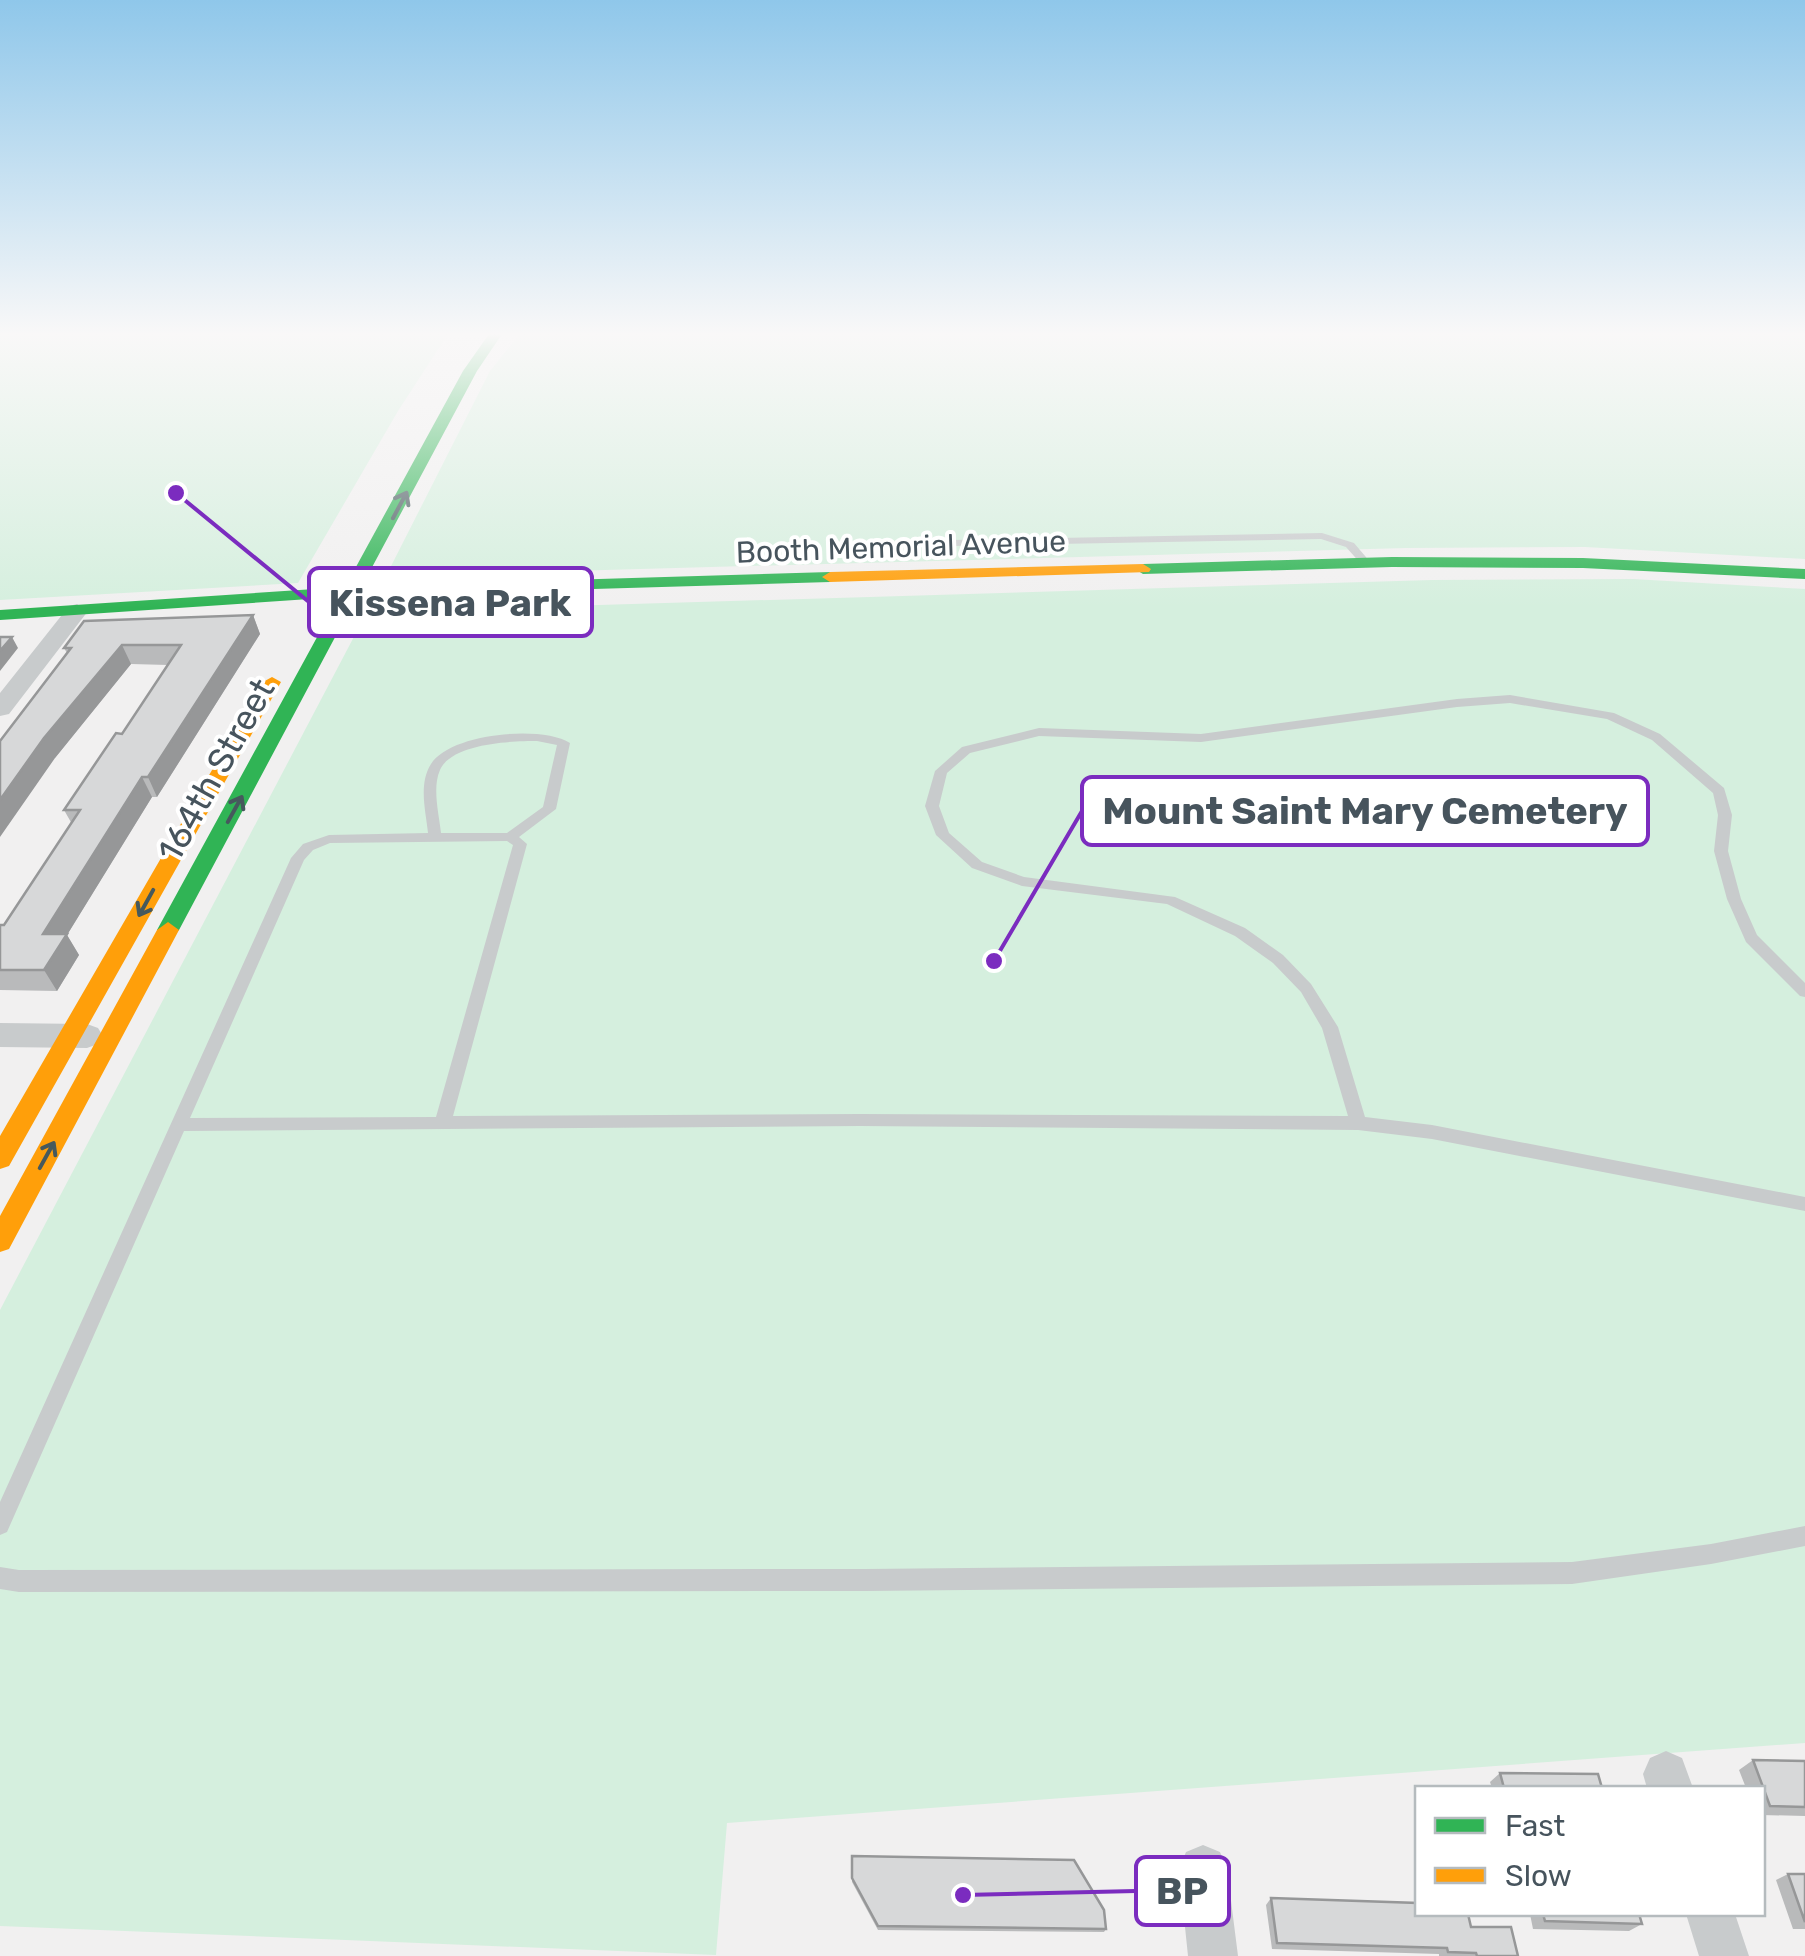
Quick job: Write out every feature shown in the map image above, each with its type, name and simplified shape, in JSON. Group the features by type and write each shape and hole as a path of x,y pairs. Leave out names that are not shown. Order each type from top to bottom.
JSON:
{"street":[{"path":"306,621 418,425"},
{"name":"164th Street","path":"0,1241 442,425"},
{"name":"Booth Memorial Avenue","path":"0,615 322,593 1366,563 1582,563 1805,574"},
{"path":"0,709 77,611"},
{"name":"164th Street","path":"0,1159 278,670"},
{"path":"0,1036 111,1037"},
{"path":"1203,1869 1214,1956"},
{"path":"1711,1916 1724,1956"}],"lane":[{"path":"848,546 1322,536 1350,545 1366,563"},
{"path":"1198,538 1210,568"},
{"path":"1358,1123 1330,1027 1306,988 1278,959 1212,917 1170,900 1022,881 978,865 943,835 932,806 941,771 966,750 1039,732 1216,737 1457,702 1510,699 1610,716 1656,737 1719,791 1725,816 1721,851 1745,925 1751,938 1805,992"},
{"path":"0,1525 298,858 308,846 329,839 435,838 510,837 549,809 564,743 550,736 462,747 438,762 431,778 435,838"},
{"path":"443,1122 520,844 510,837"},
{"path":"179,1125 1358,1123 1432,1132 1805,1204"},
{"path":"0,1578 866,1580 1572,1573 1711,1554 1805,1536"}],"green space":[{"path":"0,425 390,425 298,583 0,600"},
{"path":"462,425 1805,425 1805,559 1585,547 1406,548 386,576"},
{"path":"1633,579 1805,589 1805,1743 727,1823 716,1955 0,1926 0,1310 367,612 1432,580"}],"building":[{"path":"253,615 148,777 142,777 43,934 67,934 44,970 0,970 0,925 4,925 80,810 64,810 116,733 122,734 181,645 122,645 44,738 0,800 0,741 71,648 64,648 84,621"},
{"path":"0,637 12,637 0,651"},
{"path":"1753,1760 1805,1761 1805,1807 1770,1806"},
{"path":"1500,1773 1598,1774 1601,1786 1503,1786"},
{"path":"852,1856 1074,1860 1104,1910 1106,1929 878,1926 852,1878"},
{"path":"1788,1874 1805,1874 1805,1922"},
{"path":"1271,1898 1415,1903 1415,1916 1468,1916 1471,1927 1511,1927 1518,1956 1477,1956 1448,1952 1447,1948 1277,1943"},
{"path":"1544,1916 1640,1916 1642,1924 1545,1921"}],"traffic: fast":[{"path":"168,930 441,425"},
{"path":"1143,569 1392,562 1583,563 1805,574"},
{"path":"0,615 374,590 830,577"}],"traffic: slow":[{"path":"830,577 1143,569"},
{"path":"0,1159 272,682"},
{"path":"0,1241 168,930"}],"place":[{"name":"Kissena Park","path":"176,493"},
{"name":"Mount Saint Mary Cemetery","path":"994,961"},
{"name":"BP","path":"963,1895"}]}
